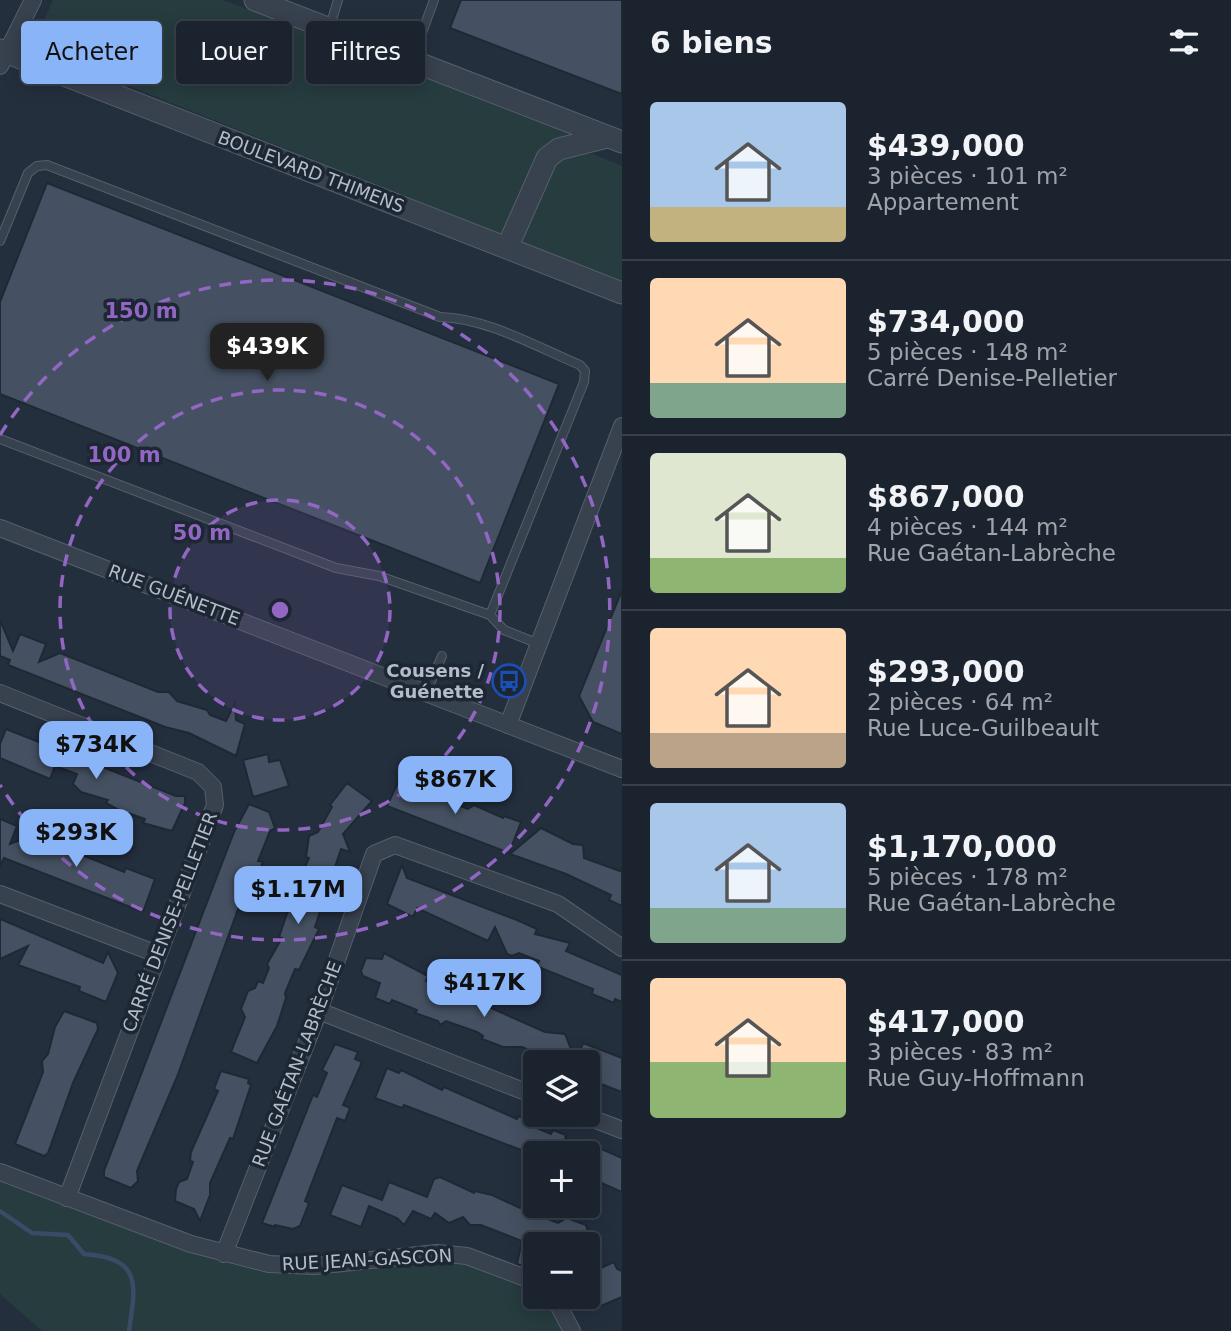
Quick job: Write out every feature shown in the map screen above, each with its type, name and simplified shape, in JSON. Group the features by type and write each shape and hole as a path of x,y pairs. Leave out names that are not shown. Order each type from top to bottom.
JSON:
{"street":[{"path":"2,56 33,0"},
{"path":"255,0 309,21"},
{"name":"BOULEVARD THIMENS","path":"2,56 622,293"},
{"path":"425,66 615,140"},
{"path":"507,248 547,158 559,149 615,140"},
{"path":"508,725 622,426"},
{"name":"RUE GUÉNETTE","path":"0,528 622,769"},
{"name":"CARRÉ DENISE-PELLETIER","path":"0,693 198,772 213,787 215,805 67,1198"},
{"name":"RUE GAÉTAN-LABRÈCHE","path":"224,1254 319,1011 374,854 395,845 558,904 622,948"},
{"path":"0,894 157,954"},
{"path":"319,1011 523,1091"},
{"path":"600,1122 622,1130"},
{"name":"RUE JEAN-GASCON","path":"0,1172 224,1254 269,1264 314,1266 437,1253 467,1256 523,1277"},
{"path":"560,1309 572,1331"}],"lane":[{"path":"331,21 338,0"},
{"path":"425,25 434,0"},
{"path":"0,241 28,173 37,166 47,165 440,317 459,317 479,323 580,365 586,371 490,615"},
{"path":"0,439 336,568 379,576 490,615 503,630 539,644"},
{"path":"426,693 442,656"}],"green space":[{"path":"53,0 223,0 278,21 176,21 176,84 292,84 292,27 306,32 306,84 425,84 425,78 571,134 569,155 593,154 622,166 622,283 124,84 162,84 162,21 43,21"},
{"path":"0,1171 269,1264 437,1253 523,1278 523,1309 560,1309 572,1331 42,1331 0,1294"}],"building":[{"path":"461,0 622,0 622,94 450,28"},
{"path":"47,183 559,384 480,583 0,394 0,302"},
{"path":"622,590 622,734 593,722 579,696"},
{"path":"0,620 13,651 20,634 46,644 39,662 60,653 158,692 169,692 177,701 207,710 210,715 226,721 235,703 236,720 245,724 236,756 189,733 165,727 8,665 10,660 0,656"},
{"path":"6,729 176,796 185,796 185,803 172,831 143,823 145,819 117,809 106,803 108,800 81,792 73,784 77,774 55,766 50,779 0,758 0,744"},
{"path":"268,754 269,762 280,760 289,786 253,797 243,760"},
{"path":"401,776 419,783 413,798 436,793 443,800 468,809 474,805 503,818 504,816 521,822 509,853 387,806"},
{"path":"347,783 372,801 343,834 350,852 341,849 315,927 319,929 299,970 295,969 285,993 286,998 277,1026 257,1063 231,1052 245,1017 241,1009 248,991 255,988 258,981 263,983 269,968 267,964 282,938 279,937 309,858 306,857 309,836 318,832 332,807 330,805"},
{"path":"249,804 269,812 275,828 270,831 258,861 263,862 246,903 241,901 177,1077 137,1171 138,1181 131,1188 104,1177 104,1171 234,832"},
{"path":"0,819 17,826 10,844 33,835 124,872 126,868 155,879 143,912 4,858 0,866"},
{"path":"541,828 573,844 583,845 584,858 620,871 622,868 622,906 609,900 611,895 566,874 510,854"},
{"path":"402,865 407,878 517,920 537,929 535,934 570,943 566,951 622,975 622,1002 615,999 614,1003 592,994 593,989 536,966 539,961 519,953 512,956 507,954 495,927 488,941 417,908 413,917 387,904"},
{"path":"0,919 103,963 108,952 118,973 106,1002 79,991 80,987 18,965 28,946 0,959"},
{"path":"384,953 428,976 426,981 474,998 473,1000 545,1032 565,1034 571,1050 503,1047 482,1039 483,1036 477,1032 446,1021 440,1025 438,1021 415,1013 417,1010 392,1000 390,1004 375,998 380,983 363,976 361,971 366,958 382,959"},
{"path":"64,1011 97,1023 98,1029 73,1083 48,1153 44,1156 15,1144 43,1072 42,1061 48,1054 55,1027"},
{"path":"583,1043 622,1058 622,1092 600,1084 600,1050 580,1050"},
{"path":"335,1044 358,1052 355,1059 362,1062 343,1105 350,1108 345,1121 337,1118 305,1201 309,1203 300,1226 293,1229 262,1223 313,1095 317,1097 327,1073 322,1070"},
{"path":"387,1068 399,1073 401,1070 442,1090 444,1087 517,1119 519,1116 523,1118 523,1127 534,1127 551,1134 553,1130 566,1135 565,1139 571,1141 523,1141 523,1151 404,1105 402,1108 375,1098"},
{"path":"221,1071 249,1079 248,1083 251,1085 233,1139 230,1138 210,1183 210,1195 200,1221 194,1209 175,1201 176,1189 179,1182 187,1179 193,1162 190,1161 191,1152 218,1091 214,1089"},
{"path":"600,1148 622,1158 622,1192 600,1182"},
{"path":"440,1177 474,1193 492,1195 520,1208 523,1206 523,1218 544,1218 558,1223 567,1218 586,1225 588,1232 523,1232 523,1266 517,1264 522,1241 481,1225 470,1225 463,1217 449,1223 435,1213 431,1219 413,1211 404,1225 397,1218 369,1206 361,1227 330,1215 342,1185 382,1200 389,1182 427,1197 434,1179"},
{"path":"614,1262 617,1269 622,1271 622,1297 600,1306 600,1268"}],"waterway":[{"path":"0,1211 32,1233 68,1235 84,1254 116,1261 126,1268 133,1287 129,1331"}],"place":[{"name":"Cousens / Guénette","path":"509,681"}]}
